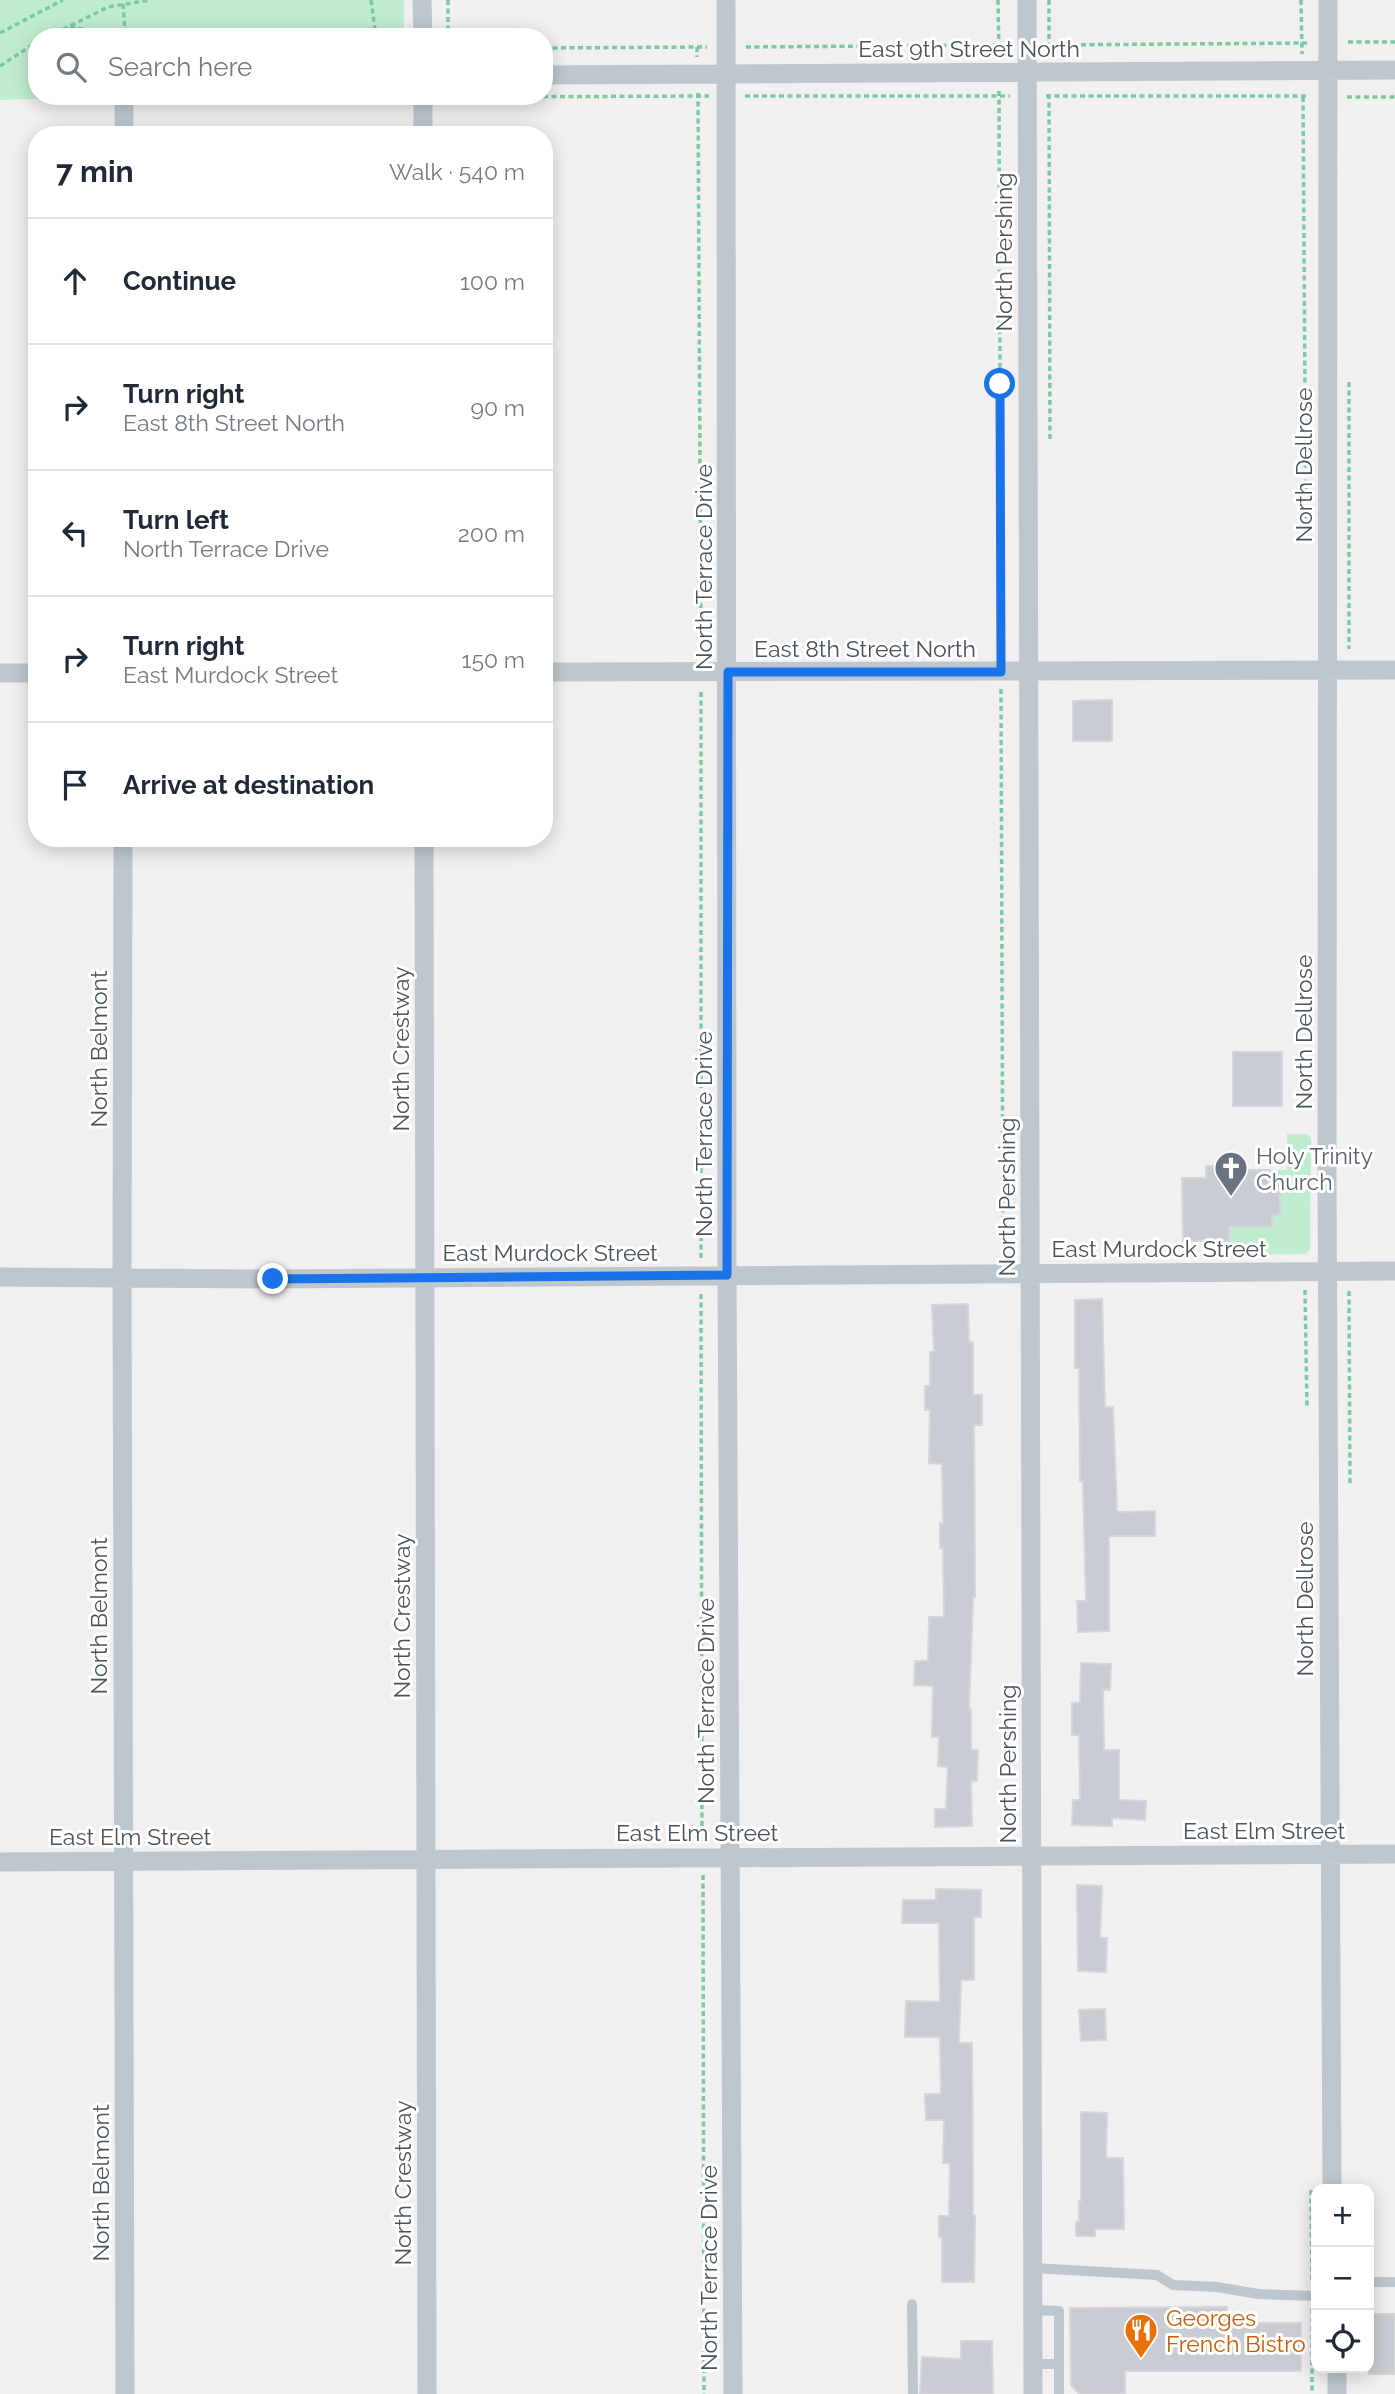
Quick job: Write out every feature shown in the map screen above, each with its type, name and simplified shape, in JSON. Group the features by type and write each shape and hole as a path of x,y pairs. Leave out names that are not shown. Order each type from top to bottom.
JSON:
{"street":[{"path":"422,0 423,28"},
{"name":"North Terrace Drive","path":"726,0 727,1275 733,2394"},
{"name":"North Pershing","path":"1027,0 1033,2394"},
{"name":"North Dellrose","path":"1328,0 1327,1272 1332,2184"},
{"name":"East 9th Street North","path":"553,75 1395,70"},
{"path":"124,105 124,126"},
{"path":"423,105 423,126"},
{"name":"East 8th Street North","path":"553,672 1395,670"},
{"path":"0,673 28,673"},
{"name":"North Belmont","path":"123,847 125,2394"},
{"name":"North Crestway","path":"424,847 427,2394"},
{"name":"East Murdock Street","path":"0,1277 1395,1271"},
{"name":"East Elm Street","path":"0,1862 1395,1854"},
{"path":"1337,2373 1337,2394"}],"lane":[{"path":"1033,2268 1157,2275 1173,2285 1217,2287 1258,2294 1311,2296"},
{"path":"1374,2282 1395,2282"},
{"path":"912,2304 913,2394"},
{"path":"1033,2310 1059,2311 1059,2394"},
{"path":"1033,2364 1059,2364"}],"path":[{"path":"0,33 62,0"},
{"path":"64,28 108,7 149,0"},
{"path":"371,0 375,28"},
{"path":"448,0 448,28"},
{"path":"999,0 1003,1254"},
{"path":"1049,0 1050,445"},
{"path":"1301,0 1306,547"},
{"path":"123,4 125,28"},
{"path":"68,26 77,28"},
{"path":"553,48 1395,42"},
{"path":"697,47 701,672 704,2394"},
{"path":"0,66 28,49"},
{"path":"553,97 1395,97"}],"green space":[{"path":"0,0 404,0 404,28 28,28 28,99 0,100"},
{"path":"1287,1134 1306,1134 1311,1138 1310,1250 1305,1254 1229,1255 1229,1227 1272,1227 1272,1215 1280,1215 1280,1181 1272,1180 1272,1170 1287,1170"}],"building":[{"path":"1112,700 1112,741 1073,741 1073,701"},
{"path":"1233,1052 1282,1052 1282,1106 1233,1106"},
{"name":"Holy Trinity Church","path":"1206,1166 1272,1170 1272,1180 1280,1180 1280,1215 1272,1215 1272,1227 1229,1227 1229,1241 1183,1241 1182,1178 1206,1178"},
{"path":"1102,1299 1105,1407 1113,1407 1117,1512 1155,1511 1155,1536 1109,1536 1109,1631 1078,1632 1077,1601 1086,1601 1083,1481 1080,1481 1079,1368 1075,1368 1075,1300"},
{"path":"968,1304 969,1342 973,1342 973,1395 982,1395 982,1425 974,1425 975,1597 969,1709 971,1750 978,1750 977,1781 971,1781 972,1826 935,1827 935,1809 946,1809 948,1767 938,1766 939,1737 932,1737 933,1686 914,1685 915,1661 928,1661 929,1617 944,1617 943,1548 940,1548 940,1523 943,1523 942,1464 929,1463 930,1410 925,1410 925,1386 930,1386 930,1352 934,1352 932,1305"},
{"path":"1081,1663 1111,1664 1110,1690 1103,1690 1104,1750 1119,1750 1119,1800 1146,1801 1145,1820 1112,1818 1112,1826 1072,1825 1073,1800 1080,1800 1079,1735 1072,1735 1072,1703 1080,1702"},
{"path":"1077,1885 1102,1886 1100,1938 1107,1938 1106,1972 1078,1971"},
{"path":"936,1889 981,1890 981,1917 974,1917 974,1980 961,1980 959,2043 972,2043 974,2282 942,2282 939,2216 949,2216 950,2163 943,2163 944,2120 926,2120 925,2094 941,2094 940,2037 905,2037 906,2001 940,2002 939,1923 902,1923 903,1900 936,1900"},
{"path":"1105,2009 1106,2040 1081,2041 1079,2010"},
{"path":"1081,2112 1107,2113 1106,2158 1123,2158 1124,2229 1095,2229 1095,2236 1076,2236 1081,2201"},
{"path":"1227,2307 1227,2323 1301,2323 1301,2371 1125,2371 1125,2394 1079,2394 1071,2385 1070,2308"},
{"path":"1374,2314 1395,2314 1395,2374 1369,2374 1374,2373"},
{"path":"961,2341 992,2341 993,2394 920,2394 922,2357 961,2359"}],"place":[{"name":"Holy Trinity Church","path":"1231,1198"},
{"name":"Georges French Bistro","path":"1141,2360"}],"route":[{"path":"273,1279 727,1275 728,672 1001,672 1000,384"}]}
